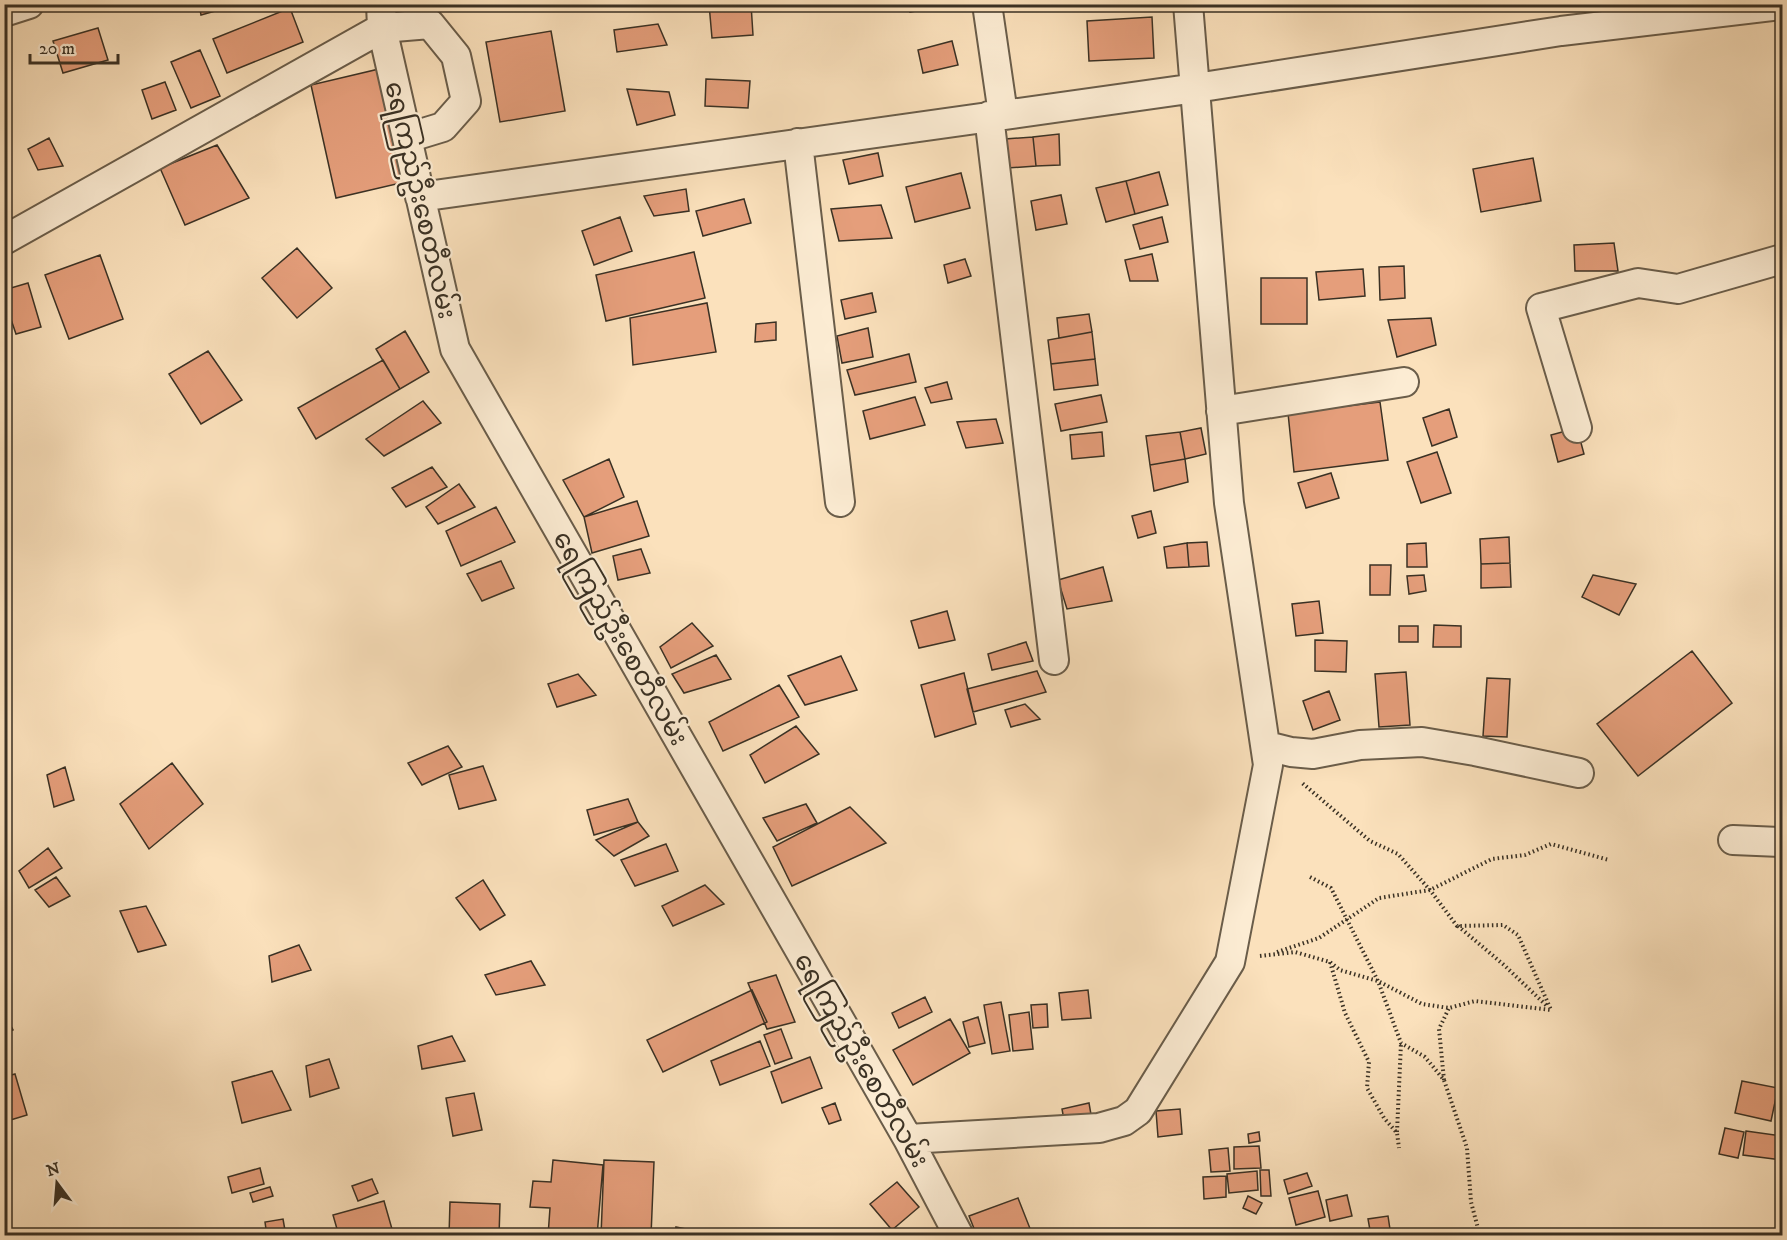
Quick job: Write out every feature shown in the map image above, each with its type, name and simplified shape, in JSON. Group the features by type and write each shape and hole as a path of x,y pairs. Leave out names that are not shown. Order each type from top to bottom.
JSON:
{"street":[{"path":"4,12 29,4"},
{"path":"987,4 996,115 1054,660"},
{"path":"908,1139 1099,1128 1124,1121 1138,1111 1230,962 1268,765 1279,749 1228,503 1188,4"},
{"path":"420,197 1196,88 1561,31 1782,5"},
{"path":"4,240 381,16 430,24 456,56 466,102 443,127 406,138"},
{"name":"ရေကြည်ဦးစေတီလမ်း","path":"381,16 406,138 455,349 908,1139 959,1236"},
{"path":"798,143 840,502"},
{"path":"1577,428 1541,308 1638,283 1678,289 1782,259"},
{"path":"1221,411 1404,382"},
{"path":"1279,749 1313,753 1360,745 1422,742 1579,773"},
{"path":"1733,840 1782,842"}],"path":[{"path":"1279,749 1300,781 1370,841 1398,854 1430,890 1457,926 1504,965 1551,1010"},
{"path":"1271,954 1319,938 1379,898 1430,890 1492,859 1525,855 1551,844 1609,860"},
{"path":"1310,877 1331,888 1348,919 1378,981 1401,1043 1397,1133 1399,1148"},
{"path":"1457,926 1503,925 1518,934 1551,1010"},
{"path":"1230,962 1295,952 1330,962 1340,970 1378,981 1422,1004 1449,1008 1475,1000 1551,1010"},
{"path":"1330,962 1345,1013 1369,1062 1367,1088 1384,1118 1397,1133"},
{"path":"1449,1008 1439,1029 1444,1080 1467,1148 1472,1202 1480,1236"},
{"path":"1401,1043 1425,1057 1444,1080"}],"building":[{"path":"199,4 240,4 201,15"},
{"path":"709,4 751,4 753,35 712,38"},
{"path":"909,4 937,4 938,7 910,12"},
{"path":"1095,4 1128,4 1128,6 1096,10"},
{"path":"290,8 303,42 227,73 213,39"},
{"path":"1152,17 1154,58 1089,61 1087,21"},
{"path":"658,24 667,45 617,52 614,30"},
{"path":"98,28 108,60 63,73 53,41"},
{"path":"551,31 565,111 500,122 486,42"},
{"path":"952,41 958,65 923,73 918,50"},
{"path":"200,50 220,96 191,108 171,62"},
{"path":"379,69 405,182 336,198 311,85"},
{"path":"706,79 750,81 748,108 705,106"},
{"path":"165,82 176,110 152,119 142,90"},
{"path":"627,89 669,92 675,115 637,125"},
{"path":"1059,134 1060,165 1036,166 1033,137"},
{"path":"1033,137 1036,166 1007,168 1005,139"},
{"path":"49,138 63,166 38,170 28,149"},
{"path":"217,145 249,198 185,225 160,168"},
{"path":"878,153 883,176 849,184 843,160"},
{"path":"1533,158 1541,201 1481,212 1473,169"},
{"path":"1159,172 1168,205 1135,214 1126,181"},
{"path":"961,173 970,208 915,222 906,187"},
{"path":"1126,181 1135,214 1106,222 1096,188"},
{"path":"686,189 689,211 654,216 644,196"},
{"path":"1061,195 1067,224 1036,230 1031,201"},
{"path":"744,199 751,223 703,236 696,211"},
{"path":"881,205 892,238 839,241 831,209"},
{"path":"620,217 632,251 594,265 582,231"},
{"path":"1162,217 1168,242 1140,249 1133,225"},
{"path":"1614,243 1618,271 1575,271 1574,245"},
{"path":"297,248 332,288 297,318 262,278"},
{"path":"694,252 705,298 606,321 596,275"},
{"path":"1152,254 1158,281 1130,281 1125,260"},
{"path":"100,255 123,319 69,339 45,275"},
{"path":"965,259 971,276 948,283 944,265"},
{"path":"1404,266 1405,298 1380,300 1379,267"},
{"path":"1363,269 1365,296 1319,300 1316,272"},
{"path":"1261,278 1307,278 1307,324 1261,324"},
{"path":"28,283 41,327 16,334 4,299 4,290"},
{"path":"872,293 876,312 845,319 841,300"},
{"path":"707,303 716,352 633,365 630,318"},
{"path":"1089,314 1092,332 1059,338 1057,318"},
{"path":"1431,318 1436,345 1397,357 1388,320"},
{"path":"776,322 776,340 755,342 756,324"},
{"path":"868,328 873,357 842,363 837,336"},
{"path":"405,331 429,372 400,389 376,349"},
{"path":"1092,332 1095,359 1051,364 1048,340"},
{"path":"208,351 242,400 201,424 169,374"},
{"path":"909,354 916,382 855,395 847,370"},
{"path":"1095,359 1098,385 1054,390 1051,364"},
{"path":"383,360 400,389 316,439 298,408"},
{"path":"947,382 952,399 931,403 925,388"},
{"path":"1101,395 1107,422 1061,431 1055,404"},
{"path":"915,397 925,425 870,439 863,411"},
{"path":"423,401 441,423 384,456 366,439"},
{"path":"1380,402 1388,460 1294,472 1288,413"},
{"path":"1449,409 1457,437 1432,446 1423,418"},
{"path":"996,419 1003,443 966,448 957,422"},
{"path":"1201,428 1206,454 1185,459 1180,432"},
{"path":"1577,428 1584,454 1558,462 1551,435"},
{"path":"1102,432 1104,456 1072,459 1070,435"},
{"path":"1180,432 1185,459 1150,465 1146,436"},
{"path":"1437,452 1451,493 1421,503 1407,462"},
{"path":"609,459 624,497 584,517 563,480"},
{"path":"1185,459 1188,482 1154,491 1150,465"},
{"path":"432,467 447,487 406,507 392,488"},
{"path":"1331,473 1339,498 1306,508 1298,483"},
{"path":"459,484 475,507 438,524 426,507"},
{"path":"637,501 649,536 592,553 584,517"},
{"path":"496,507 515,542 461,566 446,531"},
{"path":"1151,511 1156,533 1138,538 1132,516"},
{"path":"1509,537 1510,563 1481,564 1480,539"},
{"path":"1207,542 1209,566 1189,567 1187,543"},
{"path":"1187,543 1189,567 1167,568 1164,547"},
{"path":"1426,543 1427,567 1407,567 1407,544"},
{"path":"641,549 650,573 618,580 613,556"},
{"path":"501,561 514,588 482,601 467,574"},
{"path":"1510,563 1511,587 1481,588 1481,564"},
{"path":"1370,565 1391,565 1390,595 1370,595"},
{"path":"1103,567 1112,601 1067,609 1058,580"},
{"path":"1424,575 1426,591 1409,594 1407,576"},
{"path":"1593,575 1636,584 1619,615 1582,597"},
{"path":"1319,601 1323,633 1296,636 1292,604"},
{"path":"947,611 955,640 919,648 911,621"},
{"path":"692,623 713,646 671,668 660,647"},
{"path":"1434,625 1461,626 1461,647 1433,647"},
{"path":"1399,626 1418,626 1418,642 1399,642"},
{"path":"1315,640 1347,641 1346,672 1315,671"},
{"path":"1026,642 1033,661 992,670 988,654"},
{"path":"1692,651 1732,703 1638,776 1597,724"},
{"path":"716,655 731,679 684,693 672,674"},
{"path":"841,656 857,690 805,705 788,676"},
{"path":"1037,671 1046,692 973,712 967,689"},
{"path":"1406,672 1410,725 1379,727 1375,674"},
{"path":"964,673 976,724 935,737 921,685"},
{"path":"578,674 596,695 557,707 548,684"},
{"path":"1487,678 1510,679 1507,737 1483,736"},
{"path":"779,685 799,717 723,751 709,722"},
{"path":"1329,691 1340,720 1313,730 1303,701"},
{"path":"1025,704 1040,719 1011,727 1005,710"},
{"path":"796,726 819,754 765,783 750,755"},
{"path":"448,746 462,767 422,785 408,763"},
{"path":"172,763 203,804 149,849 120,804"},
{"path":"483,766 496,800 459,809 449,775"},
{"path":"65,767 74,800 54,807 47,775"},
{"path":"628,799 638,822 594,835 587,810"},
{"path":"806,804 817,823 777,841 763,818"},
{"path":"850,807 886,843 792,886 773,847"},
{"path":"638,822 649,836 614,856 596,840"},
{"path":"666,844 678,871 635,886 621,860"},
{"path":"48,848 62,868 29,888 19,871"},
{"path":"56,877 70,896 49,907 35,890"},
{"path":"483,880 505,915 480,930 456,898"},
{"path":"705,885 724,904 673,926 662,906"},
{"path":"146,906 166,945 138,952 120,911"},
{"path":"1781,936 1782,955 1778,955"},
{"path":"299,945 311,970 272,982 269,956"},
{"path":"531,961 545,985 496,995 485,975"},
{"path":"776,975 795,1022 767,1029 748,983"},
{"path":"752,990 767,1022 663,1072 647,1040"},
{"path":"1088,990 1091,1018 1062,1020 1059,993"},
{"path":"925,997 932,1012 899,1028 892,1013"},
{"path":"1001,1002 1010,1051 992,1054 984,1005"},
{"path":"1047,1004 1048,1027 1033,1028 1031,1005"},
{"path":"4,1012 13,1030 4,1034"},
{"path":"1029,1012 1033,1049 1013,1051 1009,1015"},
{"path":"978,1017 985,1043 969,1047 963,1022"},
{"path":"950,1019 970,1053 913,1085 893,1050"},
{"path":"781,1029 792,1058 775,1064 764,1035"},
{"path":"452,1036 465,1061 422,1069 418,1046"},
{"path":"760,1041 770,1066 720,1085 711,1061"},
{"path":"810,1057 822,1088 782,1103 771,1072"},
{"path":"329,1059 339,1088 310,1097 306,1066"},
{"path":"272,1071 291,1110 242,1123 232,1082"},
{"path":"15,1074 27,1115 4,1122 4,1077"},
{"path":"1742,1081 1778,1088 1771,1121 1735,1113"},
{"path":"474,1093 482,1130 453,1136 446,1098"},
{"path":"835,1103 841,1120 829,1124 822,1108"},
{"path":"1089,1103 1093,1126 1066,1131 1062,1109"},
{"path":"1180,1109 1182,1134 1158,1137 1156,1111"},
{"path":"1725,1128 1744,1132 1738,1158 1719,1154"},
{"path":"1746,1131 1782,1136 1782,1160 1743,1155"},
{"path":"1259,1132 1260,1141 1249,1143 1248,1134"},
{"path":"1259,1146 1261,1168 1234,1169 1234,1147"},
{"path":"1228,1148 1230,1171 1211,1172 1209,1150"},
{"path":"553,1160 603,1165 597,1236 548,1236 550,1208 530,1207 533,1181 551,1182"},
{"path":"604,1160 654,1162 651,1236 601,1236"},
{"path":"260,1168 264,1184 232,1193 228,1177"},
{"path":"1260,1170 1269,1170 1271,1196 1261,1196"},
{"path":"1257,1171 1258,1190 1229,1193 1227,1174"},
{"path":"1307,1173 1312,1186 1288,1194 1284,1180"},
{"path":"1226,1176 1226,1197 1204,1199 1203,1177"},
{"path":"372,1179 378,1193 358,1201 352,1186"},
{"path":"897,1182 919,1207 892,1230 870,1204"},
{"path":"270,1187 273,1196 253,1202 250,1193"},
{"path":"1318,1191 1325,1217 1296,1225 1289,1198"},
{"path":"1347,1195 1352,1216 1330,1221 1326,1200"},
{"path":"1248,1196 1262,1203 1256,1214 1243,1208"},
{"path":"1018,1198 1031,1231 1019,1236 977,1236 969,1216"},
{"path":"384,1201 394,1236 339,1236 333,1215"},
{"path":"450,1202 500,1204 499,1236 449,1236"},
{"path":"1388,1216 1391,1236 1371,1236 1368,1219"},
{"path":"283,1219 286,1236 267,1236 265,1222"},
{"path":"676,1227 716,1235 674,1236"}]}
